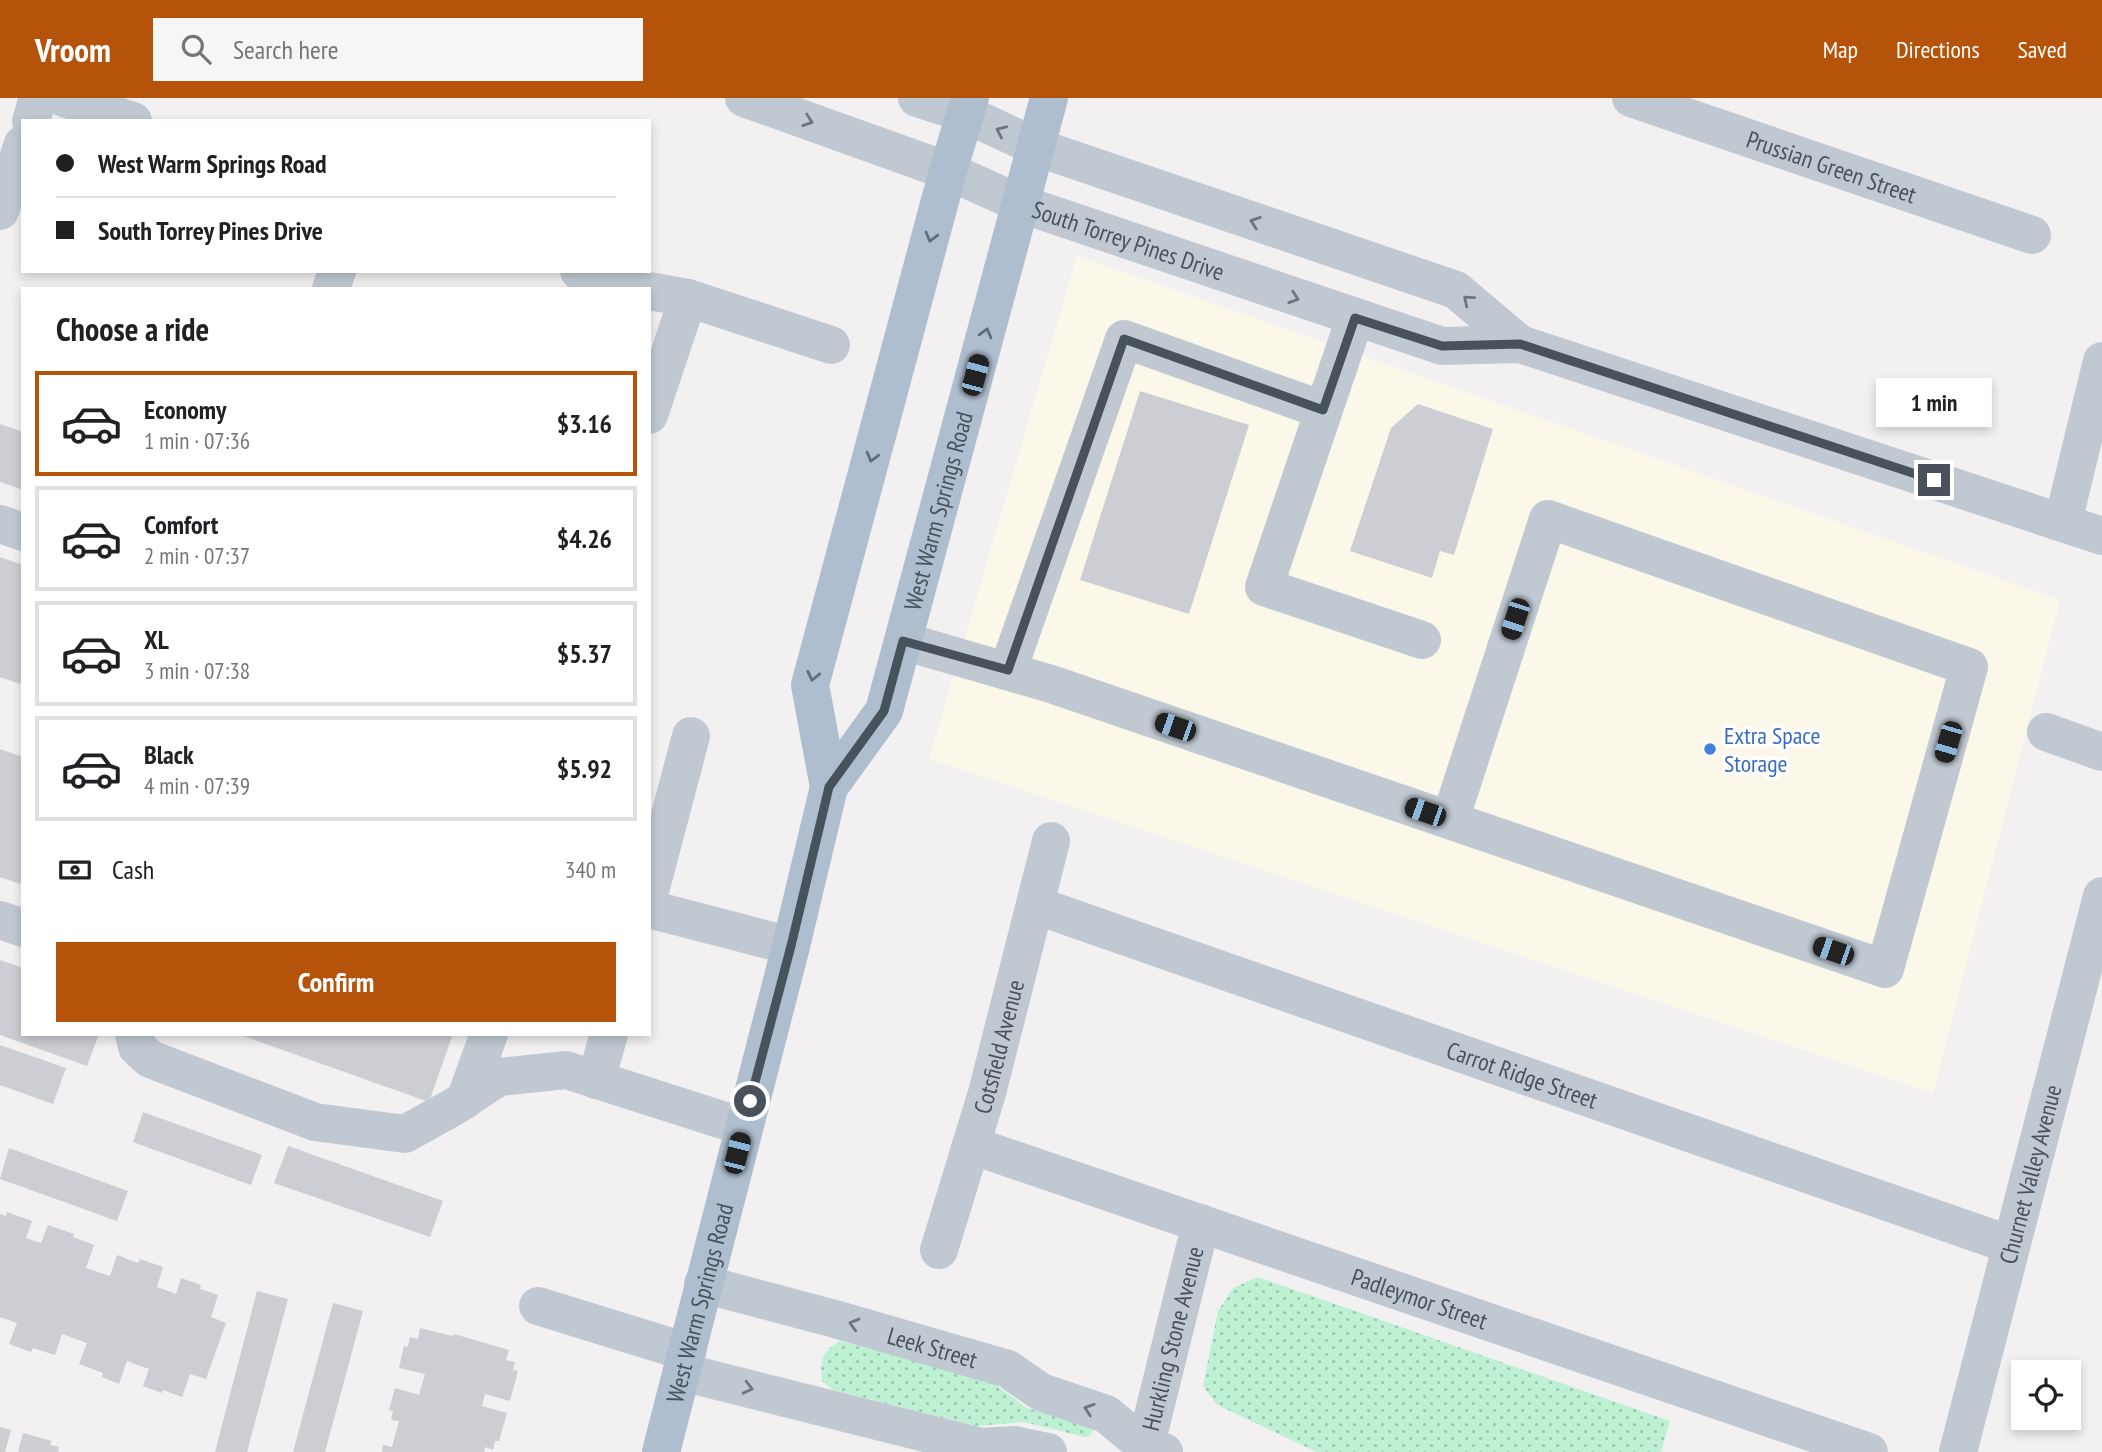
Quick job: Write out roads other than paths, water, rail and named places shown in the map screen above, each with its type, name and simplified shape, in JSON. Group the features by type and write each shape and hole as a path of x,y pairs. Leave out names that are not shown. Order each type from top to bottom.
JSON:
{"main road":[{"name":"West Warm Springs Road","path":"661,1452 791,946 829,787 884,711 1049,98"},
{"name":"West Warm Springs Road","path":"829,787 810,685 948,171 968,106"}],"street":[{"path":"32,119 38,98"},
{"path":"64,98 127,119"},
{"name":"South Torrey Pines Drive","path":"744,98 948,171 1021,204 1355,318 1442,346 1520,344 2102,536"},
{"name":"South Torrey Pines Drive","path":"917,98 968,106 1036,147 1456,290 1520,344"},
{"name":"Prussian Green Street","path":"1631,98 2032,235"},
{"path":"0,211 21,150"},
{"path":"584,273 623,287"},
{"path":"651,291 688,298 831,345"},
{"path":"651,409 688,298"},
{"path":"1355,318 1264,587 1422,640"},
{"path":"1008,670 1124,339 1323,410"},
{"path":"2063,522 2102,361"},
{"path":"903,641 1008,670 1885,969 1969,667 1548,519 1450,820"},
{"path":"0,524 21,531"},
{"path":"2046,732 2102,752"},
{"path":"651,887 691,736"},
{"name":"Cotsfield Avenue","path":"939,1250 987,1093 1051,841"},
{"name":"Churnet Valley Avenue","path":"1958,1452 2102,896"},
{"name":"Carrot Ridge Street","path":"1035,905 2011,1245"},
{"path":"651,910 791,946"},
{"path":"0,920 21,927"},
{"path":"134,1036 137,1047 150,1059 315,1122 405,1134 465,1100 499,1076 566,1070 744,1126"},
{"path":"465,1100 488,1036"},
{"path":"596,1080 608,1036"},
{"name":"Padleymor Street","path":"971,1145 1869,1452"},
{"name":"Hurkling Stone Avenue","path":"1143,1451 1201,1223"},
{"name":"Leek Street","path":"703,1284 1008,1369 1041,1392 1106,1415 1143,1451"},
{"path":"538,1306 684,1362 981,1447 1015,1444 1048,1452"}],"place":[{"name":"Extra Space Storage","path":"1710,749"}]}
